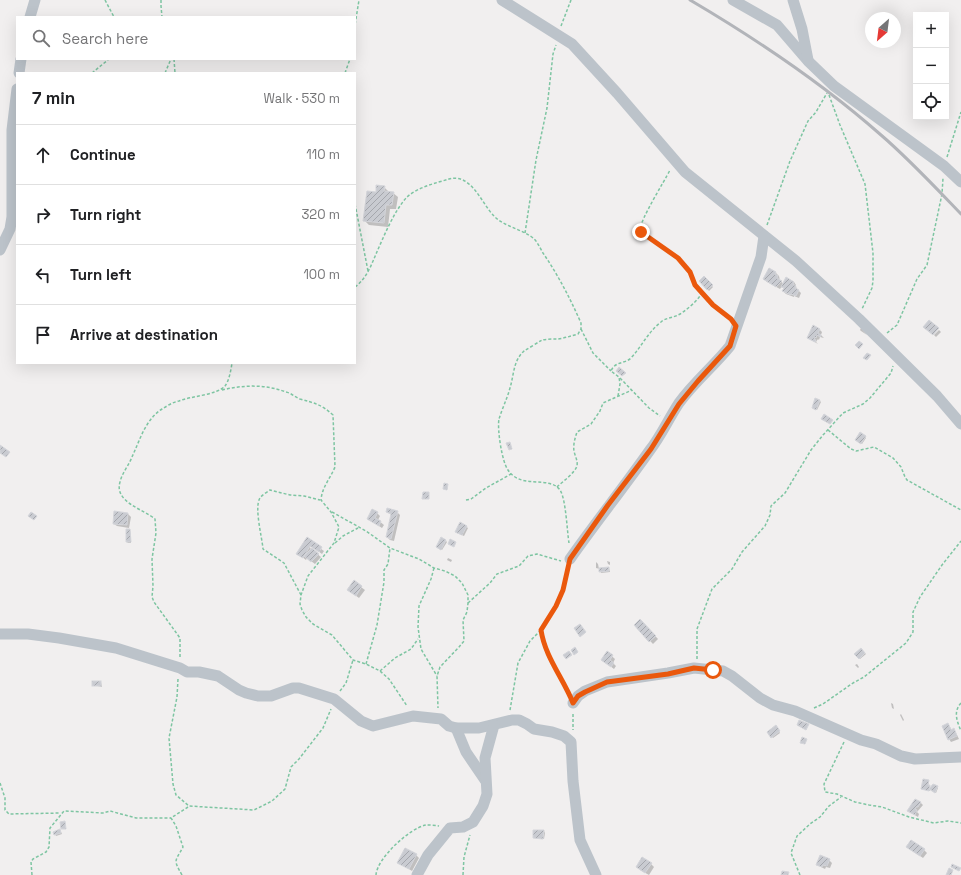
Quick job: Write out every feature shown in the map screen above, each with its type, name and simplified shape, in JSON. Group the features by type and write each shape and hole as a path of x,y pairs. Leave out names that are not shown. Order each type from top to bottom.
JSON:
{"street":[{"path":"30,16 35,0"},
{"path":"502,0 572,44 675,161 702,187 728,206 796,262 859,319 937,396 961,424"},
{"path":"733,0 777,25 808,61 834,86 944,166 961,182"},
{"path":"793,0 802,29 808,61"},
{"path":"19,72 21,60"},
{"path":"0,250 10,228 12,217 12,130 16,97"},
{"path":"570,561 608,505 651,449 684,398 730,346 761,257 764,236"},
{"path":"0,634 28,634 116,648 180,668 187,672 200,672 218,676 239,690 258,696 271,696 293,688 299,688 334,699 366,724 373,726 413,716 441,719 449,726 456,728 479,728 512,720 519,720 534,729 564,736 571,742 573,781 580,840 596,875"},
{"path":"573,703 578,696 607,682 668,674 694,668 723,671 773,705 801,714 860,740 876,744 902,756 915,759 961,757"},
{"path":"417,875 428,855 450,828 463,827 473,822 483,806 487,794 485,780 485,758 499,724"},
{"path":"456,728 466,752 485,780"}],"path":[{"path":"105,0 113,16"},
{"path":"161,0 162,16"},
{"path":"356,19 359,0"},
{"path":"525,233 536,160 547,108 553,54 565,14 571,0"},
{"path":"93,72 108,60"},
{"path":"166,72 172,60"},
{"path":"173,60 175,72"},
{"path":"344,72 350,60"},
{"path":"764,236 790,161 808,121 816,112 828,91 840,125 865,184 873,253 873,281 872,288 859,319"},
{"path":"880,339 897,325 917,279 927,265 942,194 944,166 961,112"},
{"path":"675,161 644,217 640,230 678,258 690,272 694,283 713,305 731,319 736,326"},
{"path":"356,286 363,281 384,235 397,211 408,197 420,189 454,177 466,181 498,220 534,238 564,287 581,323 581,329 593,353 649,408 668,423"},
{"path":"356,209 368,272"},
{"path":"611,370 618,363 631,358 644,340 662,321 681,314 699,299 701,291"},
{"path":"499,724 511,706 518,663 530,642 541,630 556,606 563,590 570,561 563,498 560,490 557,487 545,482 523,481 515,478 511,474 507,469 502,450 498,429 499,420 510,388 515,364 524,351 543,340 578,334 581,329"},
{"path":"694,668 697,654 697,629 712,589 732,569 742,552 765,526 770,515 771,506 785,493 811,450 843,413 863,404 870,398 893,369 896,355"},
{"path":"220,390 226,385 232,364"},
{"path":"618,396 620,384 619,377"},
{"path":"321,500 322,492 335,467 333,414 326,408 314,402 275,389 252,385 235,387 178,401 162,409 152,417 144,429 120,482 120,489 127,503 149,514 154,519 156,533 152,559 154,586 152,597 180,638 180,668 177,697 169,738 176,795 189,806 254,810 272,801 285,789 291,767 323,728 334,699 346,683 353,660"},
{"path":"557,487 577,466 574,446 578,432 591,424 600,411 603,403 632,390"},
{"path":"828,430 851,449 856,451 874,448 893,458 901,467 904,477 961,510"},
{"path":"466,500 471,499 486,488 511,474"},
{"path":"301,595 284,563 263,549 257,512 260,498 270,490 321,500 331,512 339,527 334,544"},
{"path":"331,512 366,531 390,548 419,559 434,568 445,571 455,576 462,583 468,595 467,612 463,620 464,640 440,667 437,676 438,710 441,719"},
{"path":"358,528 343,536 334,544 308,576 301,595 300,604 306,617 313,624 332,635 353,660 366,664 380,671 389,679 413,716"},
{"path":"801,714 823,704 864,676 906,643 913,632 913,612 920,597 961,541"},
{"path":"366,664 377,625 384,582 384,570 388,564 390,548"},
{"path":"468,603 490,583 497,574 519,566 528,556 537,554 570,561"},
{"path":"434,568 420,606 418,618 418,639 421,649 437,676"},
{"path":"541,630 547,654 565,684 573,703 573,730 571,742"},
{"path":"380,671 395,658 410,649 418,639"},
{"path":"961,703 957,708 956,719 961,731"},
{"path":"848,735 824,784 825,792 837,794 841,797 869,806 882,807 909,817 934,823 948,821 961,823"},
{"path":"0,783 5,798 5,810 9,814 61,813 64,811 103,813 110,811 136,818 171,818 189,806"},
{"path":"800,875 791,853 797,836 820,817 829,806 841,797"},
{"path":"32,875 31,862 33,859 46,852 49,847 50,828 61,813"},
{"path":"171,818 176,826 183,847 175,860 182,875"},
{"path":"463,875 464,857 473,822"},
{"path":"376,875 376,871 384,856 390,849 410,833 426,825 450,828"}],"building":[{"path":"376,185 385,186 384,191 394,192 392,205 386,205 384,223 363,221 367,191 376,192"},
{"path":"769,268 776,272 775,274 778,276 777,278 782,281 776,287 763,279"},
{"path":"704,276 713,285 707,290 699,281"},
{"path":"786,277 794,282 793,284 796,286 795,288 799,290 796,296 782,291 784,288 781,287"},
{"path":"929,320 939,328 933,335 923,327"},
{"path":"813,325 820,329 818,333 821,335 820,337 817,335 816,338 815,337 815,342 807,338"},
{"path":"859,341 863,344 859,349 855,345"},
{"path":"867,353 871,355 867,360 863,358"},
{"path":"619,367 626,373 622,376 616,371"},
{"path":"815,398 820,400 816,410 812,408"},
{"path":"824,414 833,420 830,424 821,419"},
{"path":"860,432 866,436 861,444 855,440"},
{"path":"510,442 512,449 509,450 506,443"},
{"path":"0,445 10,452 6,457 0,453"},
{"path":"444,483 448,484 447,490 443,489"},
{"path":"423,492 429,492 429,499 422,499"},
{"path":"387,508 398,511 391,539 386,537 391,514 386,512"},
{"path":"372,509 378,512 375,518 381,521 379,526 367,519"},
{"path":"114,511 128,513 127,525 113,524"},
{"path":"31,512 37,516 34,520 28,516"},
{"path":"460,522 467,526 462,535 455,532"},
{"path":"126,529 130,529 131,542 126,542"},
{"path":"307,537 322,547 319,552 310,546 303,558 296,554"},
{"path":"441,537 446,540 441,550 436,547"},
{"path":"450,539 456,542 454,547 448,544"},
{"path":"312,548 319,554 311,562 304,556"},
{"path":"609,567 609,571 599,572 599,568"},
{"path":"354,580 362,586 356,596 347,590"},
{"path":"640,619 656,636 649,642 634,625"},
{"path":"580,624 586,632 580,637 574,628"},
{"path":"575,647 578,652 574,655 571,650"},
{"path":"861,648 865,653 859,659 854,654"},
{"path":"569,651 572,655 566,659 563,655"},
{"path":"607,651 613,655 610,660 614,663 611,667 601,660"},
{"path":"92,681 101,681 101,686 92,686"},
{"path":"799,720 809,724 806,730 797,725"},
{"path":"948,723 951,730 954,728 957,736 948,740 942,726"},
{"path":"776,725 780,731 771,738 767,732"},
{"path":"802,737 807,739 805,744 800,743"},
{"path":"923,779 929,780 929,791 921,789"},
{"path":"933,784 938,786 935,793 929,789"},
{"path":"915,799 921,802 915,809 917,810 915,815 907,811"},
{"path":"65,821 66,829 61,829 60,822"},
{"path":"60,829 61,833 54,835 53,832"},
{"path":"533,830 544,830 543,839 533,838"},
{"path":"911,840 925,849 920,856 906,847"},
{"path":"405,848 417,854 409,869 397,863"},
{"path":"820,855 830,859 827,866 823,865 822,867 816,865"},
{"path":"642,857 652,863 645,873 636,867"},
{"path":"952,864 961,868 959,871 951,867"},
{"path":"949,868 953,870 951,875 946,875"},
{"path":"782,871 789,872 788,875 781,875"}],"railway":[{"path":"690,0 789,63 859,116 922,173 961,214"}],"route":[{"path":"641,232 678,258 690,272 695,285 708,301 731,319 736,326 730,346 679,404 651,449 608,505 570,559 563,590 556,606 541,630 542,638 547,654 567,688 573,703 578,696 607,682 668,674 694,668 713,670"}]}
